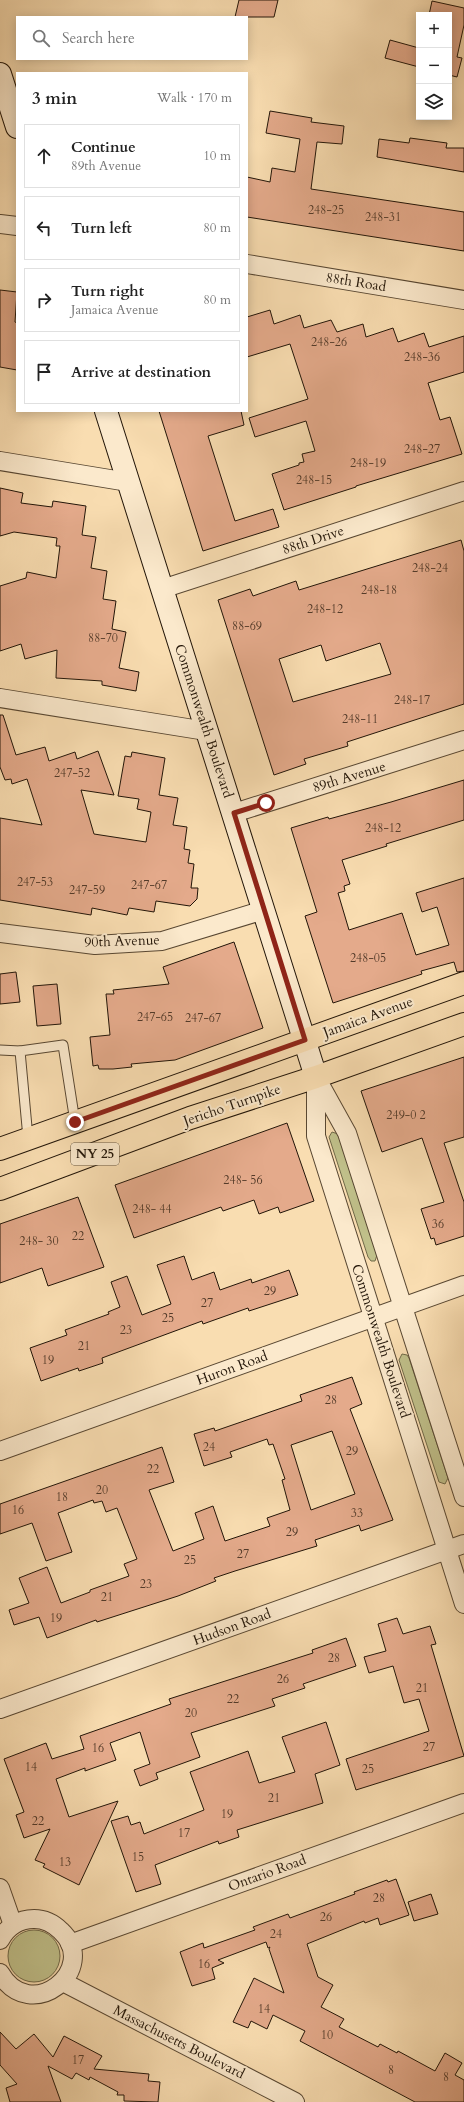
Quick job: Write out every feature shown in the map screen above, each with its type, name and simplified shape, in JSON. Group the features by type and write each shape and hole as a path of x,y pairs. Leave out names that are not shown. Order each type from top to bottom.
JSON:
{"main road":[{"name":"Jamaica Avenue","path":"0,1149 464,983"},
{"name":"Jericho Turnpike","path":"0,1189 190,1118 316,1077 464,1024"}],"street":[{"path":"0,74 16,124"},
{"path":"0,224 16,226"},
{"name":"88th Road","path":"248,264 464,300"},
{"name":"Commonwealth Boulevard","path":"106,412 316,1077 347,1133 464,1497"},
{"path":"0,461 128,482"},
{"name":"88th Drive","path":"162,589 464,492"},
{"path":"0,698 206,731"},
{"name":"89th Avenue","path":"234,813 464,740"},
{"name":"90th Avenue","path":"0,933 95,945 162,941 264,910"},
{"name":"Commonwealth Boulevard","path":"316,1077 316,1136 464,1604"},
{"name":"Huron Road","path":"0,1451 464,1286"},
{"name":"Hudson Road","path":"0,1709 464,1544"},
{"name":"Ontario Road","path":"70,1944 464,1803"},
{"path":"0,1888 13,1924"},
{"path":"0,1940 4,1933 13,1924 24,1920 46,1920 56,1926 64,1934 70,1944 72,1964 63,1982 53,1990 40,1994 27,1994 14,1990 4,1981 0,1973"},
{"name":"Massachusetts Boulevard","path":"63,1982 291,2101"}],"lane":[{"path":"0,1050 20,1051 63,1044 75,1122"},
{"path":"20,1051 28,1138"}],"green space":[{"path":"332,1132 338,1134 377,1255 375,1261 371,1261 368,1257 329,1137"},
{"path":"402,1354 407,1355 409,1358 448,1478 445,1484 439,1482 399,1360"},
{"path":"29,1930 39,1930 53,1937 60,1951 60,1961 53,1975 39,1982 29,1982 19,1978 12,1971 8,1961 8,1951 12,1941 19,1934"}],"building":[{"path":"239,0 278,0 274,17 235,16"},
{"path":"432,1 464,8 464,25 457,57 462,58 457,77 452,76 452,12 430,12"},
{"path":"390,40 416,47 416,66 385,58"},
{"path":"270,111 312,118 311,122 344,126 342,144 317,142 311,189 464,212 464,251 248,217 248,177 270,182 272,168 295,172 300,139 266,133"},
{"path":"410,138 447,143 446,148 464,148 464,172 377,157 379,139 409,143"},
{"path":"0,290 16,292 16,370 0,367"},
{"path":"270,310 274,324 300,315 304,328 331,320 337,332 363,324 366,337 393,328 398,342 424,333 429,347 464,336 464,372 428,383 440,420 450,417 462,454 356,486 284,510 272,474 299,465 299,463 304,462 302,454 315,451 306,421 255,437 249,418 308,399 290,344 248,357 248,317"},
{"path":"159,412 241,412 244,425 208,436 235,521 273,509 279,527 203,551"},
{"path":"0,488 23,493 21,503 52,507 53,501 86,506 82,535 96,537 91,568 107,571 103,599 116,601 112,629 126,632 119,668 139,672 136,691 102,685 102,681 56,678 57,650 25,659 21,644 0,651 0,586 26,578 27,572 56,578 60,546 56,546 57,538 14,532 0,536"},
{"path":"461,540 464,551 464,704 347,742 348,746 304,759 306,764 274,775 218,600 250,589 253,596 296,581 299,590","holes":["380,643 391,674 293,702 279,659 321,645 326,661"]},
{"path":"0,715 3,715 16,755 45,747 49,761 75,752 77,759 98,751 114,795 81,790 94,834 146,842 151,812 137,809 139,799 118,796 125,756 131,757 132,752 165,758 159,795 178,798 173,825 187,827 184,849 190,850 188,863 194,864 191,888 198,888 197,899 190,906 156,901 154,912 129,908 127,915 92,908 91,915 0,900 0,818 42,825 27,779 12,784 11,779 5,780 0,767"},
{"path":"464,780 464,820 386,844 387,846 342,860 350,884 344,886 345,891 338,893 349,930 402,913 416,955 449,945 437,907 422,912 416,893 464,878 464,971 457,972 454,962 421,971 422,974 333,1003 305,916 317,912 291,828 328,817 329,819 391,802"},
{"path":"234,942 263,1028 175,1060 131,1064 132,1067 113,1069 99,1069 98,1065 93,1066 90,1037 110,1035 106,994 114,994 113,990 169,984 163,967"},
{"path":"16,972 20,1002 0,1004 0,974"},
{"path":"57,984 61,1024 37,1026 33,986"},
{"path":"464,1057 464,1137 444,1143 464,1202 464,1236 436,1245 434,1238 431,1239 421,1209 444,1202 422,1138 382,1152 361,1091"},
{"path":"287,1123 314,1201 280,1213 278,1207 259,1214 254,1200 223,1211 221,1207 134,1238 115,1185"},
{"path":"78,1197 104,1267 48,1286 42,1268 0,1283 0,1224"},
{"path":"184,1256 192,1280 214,1272 220,1290 251,1279 252,1283 289,1270 298,1295 249,1311 248,1308 203,1324 202,1321 102,1358 103,1363 79,1371 78,1368 41,1381 30,1348 67,1335 65,1330 109,1314 108,1312 120,1307 111,1282 127,1276 142,1315 171,1304 157,1265"},
{"path":"352,1377 362,1404 350,1409 393,1520 361,1531 359,1525 315,1540 317,1546 214,1578 216,1581 178,1596 97,1622 96,1620 47,1638 39,1617 14,1625 9,1610 29,1603 19,1578 47,1567 61,1603 90,1592 90,1590 129,1576 124,1564 137,1559 117,1508 106,1512 102,1501 94,1503 93,1500 58,1513 72,1552 46,1561 32,1523 0,1534 0,1504 162,1447 174,1482 149,1490 173,1551 204,1539 195,1513 213,1506 225,1541 270,1526 267,1518 290,1510 282,1480 285,1479 273,1444 269,1445 267,1439 230,1452 232,1457 204,1466 194,1434 214,1428 215,1431 302,1401 300,1395","holes":["332,1431 355,1494 311,1510 291,1445"]},
{"path":"397,1618 403,1634 430,1626 436,1644 431,1645 464,1756 356,1790 346,1759 429,1731 419,1699 404,1703 393,1666 369,1673 364,1657 386,1651 378,1624"},
{"path":"346,1638 356,1666 303,1684 305,1688 272,1699 275,1706 191,1733 200,1757 156,1773 158,1779 140,1786 134,1770 150,1764 140,1732 110,1743 116,1760 85,1771 85,1768 56,1779 69,1817 118,1801 79,1885 43,1867 45,1864 35,1860 50,1829 24,1838 16,1815 24,1812 4,1759 46,1743 52,1759 84,1749 80,1736 171,1704 169,1699 313,1653 312,1650"},
{"path":"326,1722 340,1765 315,1774 323,1803 237,1830 239,1837 219,1844 218,1841 155,1865 161,1884 136,1892 111,1821 128,1816 131,1825 140,1822 144,1834 204,1810 190,1772 248,1751 259,1783 295,1772 282,1737"},
{"path":"396,1879 409,1915 380,1925 378,1918 365,1923 364,1921 307,1944 318,1977 333,1985 321,2007 344,2019 339,2027 378,2047 380,2044 397,2053 398,2051 435,2071 445,2053 462,2063 455,2075 464,2080 464,2102 415,2102 300,2041 305,2031 273,2015 267,2029 251,2021 248,2028 233,2022 254,1978 284,1993 269,1949 270,1947 268,1948 266,1942 218,1960 224,1963 212,1968 215,1979 192,1986 180,1952 203,1943 204,1948 255,1930 253,1927 288,1914 290,1918 355,1894 354,1892 387,1880 388,1882"},
{"path":"431,1894 438,1914 414,1921 408,1902"},
{"path":"0,2032 16,2049 34,2034 53,2057 64,2036 102,2056 94,2069 149,2074 148,2081 160,2082 158,2102 124,2101 124,2095 117,2095 118,2092 90,2077 89,2080 76,2073 72,2079 48,2066 61,2102 10,2102 6,2088 17,2084 0,2065"}],"route":[{"path":"75,1122 305,1040 234,813 266,803"}]}
